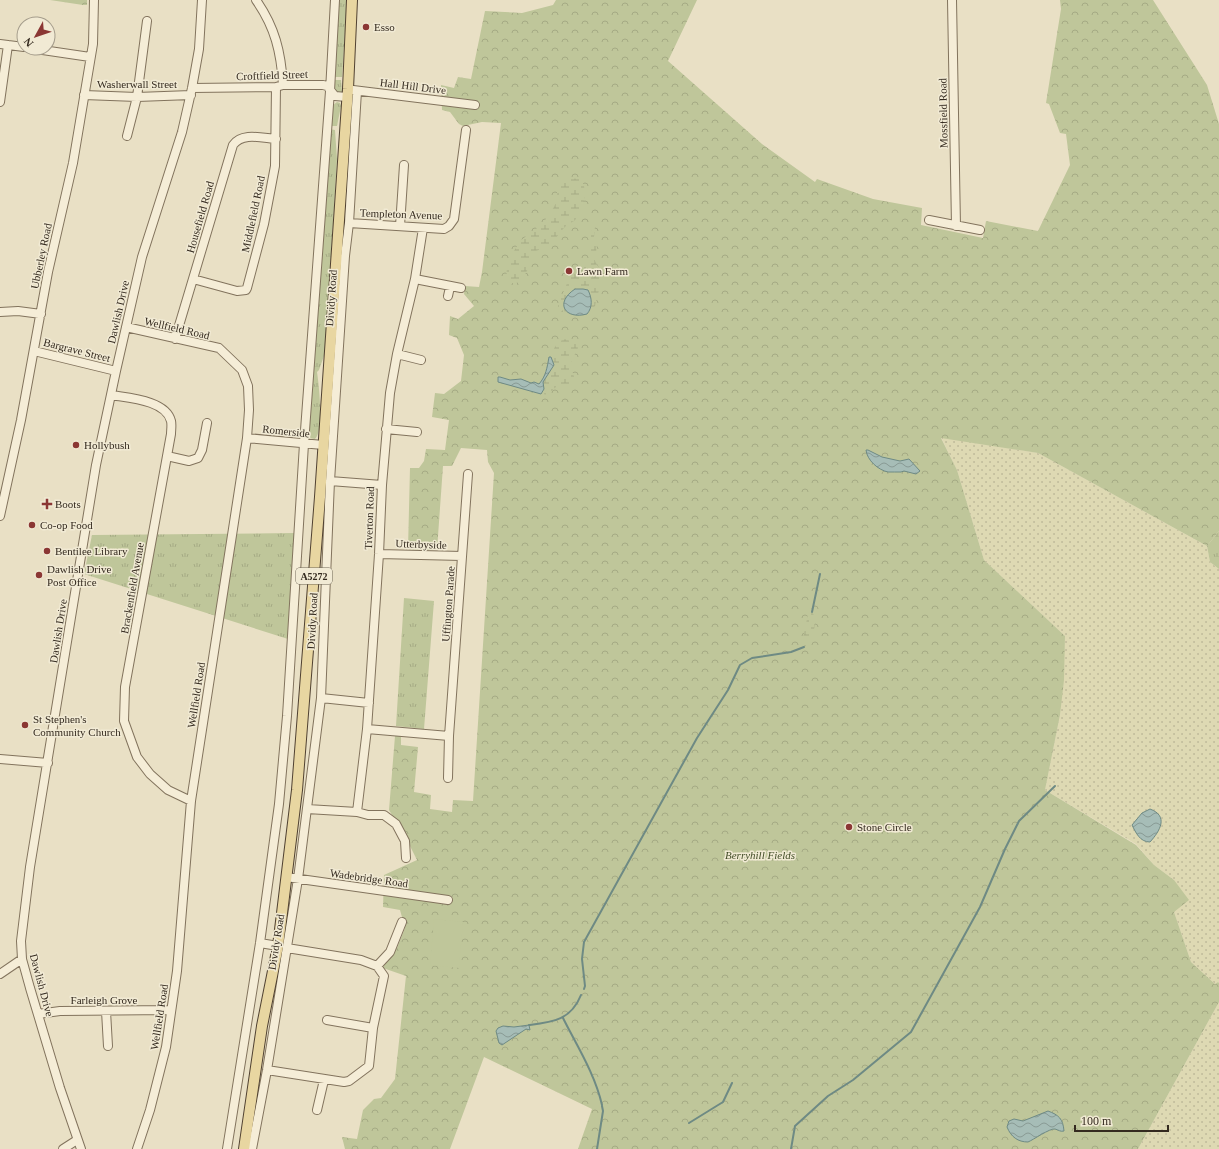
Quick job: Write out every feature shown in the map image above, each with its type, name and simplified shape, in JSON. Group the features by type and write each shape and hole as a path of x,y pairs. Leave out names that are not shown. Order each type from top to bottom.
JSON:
{"main road":[{"name":"Dividy Road","path":"244,1149 262,1026 282,947 286,877 297,790 350,92 352,0"}],"street":[{"name":"Ubberley Road","path":"0,516 21,420 48,272 73,162 93,44 94,0"},
{"name":"Dawlish Drive","path":"81,1149 60,1088 22,959 21,941 30,867 91,494 116,371 142,256 182,132 199,49 202,0"},
{"name":"Middlefield Road","path":"193,279 237,291 246,290 264,224 275,166 280,86 280,52 265,14 256,0"},
{"name":"Dividy Road","path":"227,1149 260,943 279,804 286,730 335,0"},
{"name":"Mossfield Road","path":"952,0 956,226"},
{"path":"127,136 137,97 147,21"},
{"path":"0,102 4,44 16,46"},
{"path":"56,52 90,57"},
{"name":"Croftfield Street","path":"191,91 323,85 327,86 335,96 350,92"},
{"name":"Washerwall Street","path":"84,95 137,97 191,91"},
{"name":"Dividy Road","path":"252,1149 267,1070 282,947 298,879 321,698 330,480 345,256 349,223 350,92"},
{"name":"Hall Hill Drive","path":"350,92 475,105"},
{"name":"Templeton Avenue","path":"349,223 444,229 449,226 454,219 466,130"},
{"name":"Housefield Road","path":"175,339 233,144 236,140 246,137 276,139"},
{"path":"400,226 404,164"},
{"path":"929,220 980,230"},
{"name":"Tiverton Road","path":"357,812 367,729 379,554 382,485 390,393 397,354 415,279 423,228"},
{"path":"415,279 461,288"},
{"path":"448,296 450,287"},
{"path":"0,312 18,311 41,314"},
{"name":"Wellfield Road","path":"126,327 219,348 242,370 248,386 249,397 247,438 191,801 177,971 166,1047 150,1110 138,1149"},
{"name":"Bargrave Street","path":"34,351 116,371"},
{"path":"397,354 421,360"},
{"name":"Brackenfield Avenue","path":"111,395 156,404 167,413 172,422 126,687 124,721 137,756 150,774 168,790 191,801"},
{"path":"167,456 189,461 198,458 202,450 207,423"},
{"path":"386,429 416,432"},
{"name":"Romerside","path":"247,438 323,445"},
{"name":"Uffington Parade","path":"448,778 449,736 468,474"},
{"path":"330,480 382,485"},
{"name":"Utterbyside","path":"379,554 462,556"},
{"path":"321,698 369,702"},
{"path":"367,729 449,736"},
{"path":"0,759 48,763"},
{"path":"307,809 357,812 368,816 384,816 396,824 404,842 406,858"},
{"name":"Wadebridge Road","path":"286,877 448,900"},
{"path":"377,966 390,952 402,922"},
{"name":"Dividy Road","path":"260,943 282,947"},
{"path":"267,1070 344,1082 349,1081 369,1066 374,1028 384,976 377,966 362,960 282,947"},
{"path":"0,974 22,959"},
{"name":"Farleigh Grove","path":"38,1014 60,1011 171,1010"},
{"path":"106,1011 108,1046"},
{"path":"327,1020 374,1028"},
{"path":"317,1110 324,1080"},
{"path":"63,1149 77,1140"}],"shaded area":[{"path":"941,437 1038,453 1207,546 1210,562 1219,569 1219,983 1218,982 1215,984 1191,962 1174,912 1174,880 1154,865 1136,844 1045,790 1060,715 1065,636 984,560 957,470"},
{"path":"1219,1002 1219,1149 1138,1149"}],"green space":[{"path":"50,0 87,0 87,5 83,5"},
{"path":"338,0 347,0 342,77 334,77"},
{"name":"Berryhill Fields","path":"556,0 697,0 668,61 762,144 815,182 817,179 873,199 922,208 921,225 983,238 986,221 1038,231 1070,165 1066,134 1060,133 1049,104 1046,103 1061,9 1060,0 1153,0 1207,85 1219,124 1219,531 1207,546 1038,453 941,438 957,470 984,560 1065,636 1064,680 1060,715 1045,790 1136,845 1154,865 1174,880 1189,900 1174,912 1191,962 1215,984 1218,982 1219,983 1219,1002 1138,1149 578,1149 592,1109 484,1057 450,1149 345,1149 342,1137 357,1139 363,1110 374,1099 381,1098 395,1079 406,976 383,968 385,960 397,948 405,928 400,910 383,907 384,875 417,860 405,836 389,810 395,736 401,736 401,745 418,747 414,792 431,795 430,809 452,812 453,800 473,801 494,473 488,462 487,450 461,448 452,466 443,466 437,550 408,549 410,468 419,468 424,461 426,449 445,450 449,420 432,417 435,393 444,394 461,381 464,355 457,338 449,335 450,316 458,319 474,306 464,294 465,286 479,287 501,123 482,122 463,126 459,124 450,112 442,110 441,85 454,88 458,77 471,79 485,11 522,13 553,5"},
{"path":"334,80 341,80 342,92 337,92 333,89"},
{"path":"337,102 340,103 341,106 337,126 330,126 332,109 334,104"},
{"path":"329,129 335,130 337,159 325,353 317,372 320,417 318,434 315,439 309,438"},
{"path":"569,178 579,179 583,183 585,192 581,212 574,221 566,226 554,241 536,251 523,278 515,284 506,281 507,267 511,256 520,241 537,228 549,216 557,201 557,189 562,182"},
{"path":"593,225 595,226 594,237 597,244 595,261 600,270 599,290 595,306 587,314 591,309 566,311 572,314 558,309 558,305 570,276 588,262 591,257 590,237"},
{"path":"565,339 576,343 578,348 570,364 575,380 573,385 562,385 556,387 550,395 541,394 543,392 543,382 554,365 551,357 549,357 558,342"},
{"path":"1219,531 1219,569 1210,562 1207,546"},
{"path":"296,533 288,639 84,574 92,535"},
{"path":"404,598 434,601 424,729 396,726"},
{"path":"812,612 815,620 814,629 808,645 804,647 802,643 808,614"},
{"path":"434,919 463,922 459,968 430,965"}],"water":[{"path":"575,289 588,290 591,302 587,314 573,315 565,309 565,300"},
{"path":"549,357 551,357 554,365 543,382 544,389 541,394 498,382 498,377 500,377 510,380 521,379 539,384 545,375"},
{"path":"866,450 882,457 900,461 909,459 920,471 916,474 904,471 884,471 871,461"},
{"path":"1150,809 1156,812 1159,816 1161,824 1157,833 1150,842 1147,842 1141,839 1132,825 1142,813"},
{"path":"529,1025 530,1030 526,1029 502,1045 499,1043 496,1031 498,1028 503,1026 514,1027"},
{"path":"1048,1111 1060,1118 1063,1123 1064,1131 1053,1129 1028,1142 1024,1142 1013,1136 1007,1127 1009,1121 1014,1119 1023,1121"}],"waterway":[{"path":"812,612 820,574"},
{"path":"584,989 582,959 584,942 697,738 728,690 740,665 752,658 791,652 804,647"},
{"path":"791,1149 795,1126 828,1096 853,1080 911,1032 980,907 1019,821 1055,786"},
{"path":"529,1025 546,1023 566,1015 572,1010 581,995"},
{"path":"563,1018 595,1082 602,1105"},
{"path":"689,1123 723,1102 732,1083"},
{"path":"597,1149 603,1111 602,1106"}],"place":[{"name":"Esso","path":"366,27"},
{"name":"Lawn Farm","path":"569,271"},
{"name":"Hollybush","path":"76,445"},
{"name":"Boots","path":"47,504"},
{"name":"Co-op Food","path":"32,525"},
{"name":"Bentilee Library","path":"47,551"},
{"name":"Dawlish Drive Post Office","path":"39,575"},
{"name":"St Stephen's Community Church","path":"25,725"},
{"name":"Stone Circle","path":"849,827"}]}
